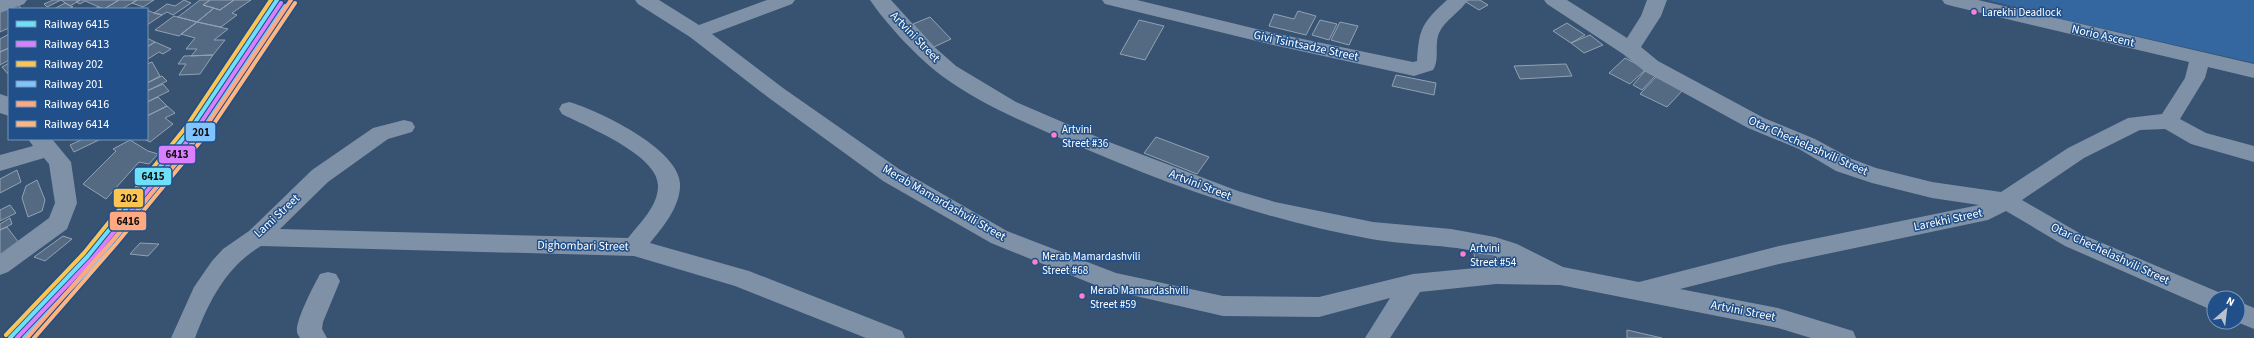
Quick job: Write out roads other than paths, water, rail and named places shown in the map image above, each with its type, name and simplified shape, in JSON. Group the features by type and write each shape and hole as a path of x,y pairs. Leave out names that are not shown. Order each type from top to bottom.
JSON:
{"street":[{"path":"0,8 17,0"},
{"path":"22,0 32,8"},
{"name":"Merab Mamardashvili Street","path":"645,0 697,33 776,93 891,174 999,238 1113,282 1223,306 1319,307 1413,283 1496,275 1560,276 1640,290"},
{"path":"697,33 785,0"},
{"name":"Artvini Street","path":"880,0 923,48 949,71 1009,107 1101,147 1231,197 1275,210 1373,231 1451,238 1495,246 1509,250 1560,276"},
{"name":"Givi Tsintsadze Street","path":"1112,0 1269,38 1414,69 1426,65 1428,56 1427,42 1431,30"},
{"path":"1431,30 1430,11 1436,0"},
{"path":"1431,30 1458,0"},
{"name":"Otar Chechelashvili Street","path":"1554,0 1630,49 1651,66 1756,123 1807,144 1844,165 1872,175 1932,190 2006,201 2073,240 2206,298"},
{"path":"1630,49 1651,16 1657,0"},
{"name":"Norio Ascent","path":"1952,0 2254,71"},
{"path":"2200,59 2195,78 2168,121 2199,139 2254,154"},
{"path":"0,101 8,108"},
{"path":"569,109 648,150 664,167 670,185 666,202 634,247"},
{"name":"Larekhi Street","path":"1640,290 1779,255 1988,212 2076,153 2136,123 2168,121"},
{"name":"Lami Street","path":"183,338 206,285 234,254 247,242 257,237 320,176 344,157 381,133 404,127"},
{"path":"0,163 44,144 60,162 66,203 59,223 0,266"},
{"name":"Dighombari Street","path":"257,237 634,247 741,278 893,338"},
{"path":"315,338 309,332 311,322 328,281"},
{"path":"1377,338 1413,283"},
{"name":"Artvini Street","path":"1640,290 1778,318 1844,338"}],"rail line":[{"name":"202","path":"6,335 84,253 186,127 271,0"},
{"name":"6415","path":"10,338 88,256 190,130 277,0"},
{"name":"6416","path":"27,338 112,241 205,128 291,0"},
{"name":"6413","path":"17,338 92,259 194,133 281,3"},
{"name":"6414","path":"34,338 116,244 209,131 295,3"},
{"name":"201","path":"24,338 96,262 198,136 285,6"}],"place":[{"name":"Larekhi Deadlock","path":"1974,12"},
{"name":"Artvini Street #36","path":"1054,135"},
{"name":"Artvini Street #54","path":"1463,254"},
{"name":"Merab Mamardashvili Street #68","path":"1035,262"},
{"name":"Merab Mamardashvili Street #59","path":"1082,296"}]}
